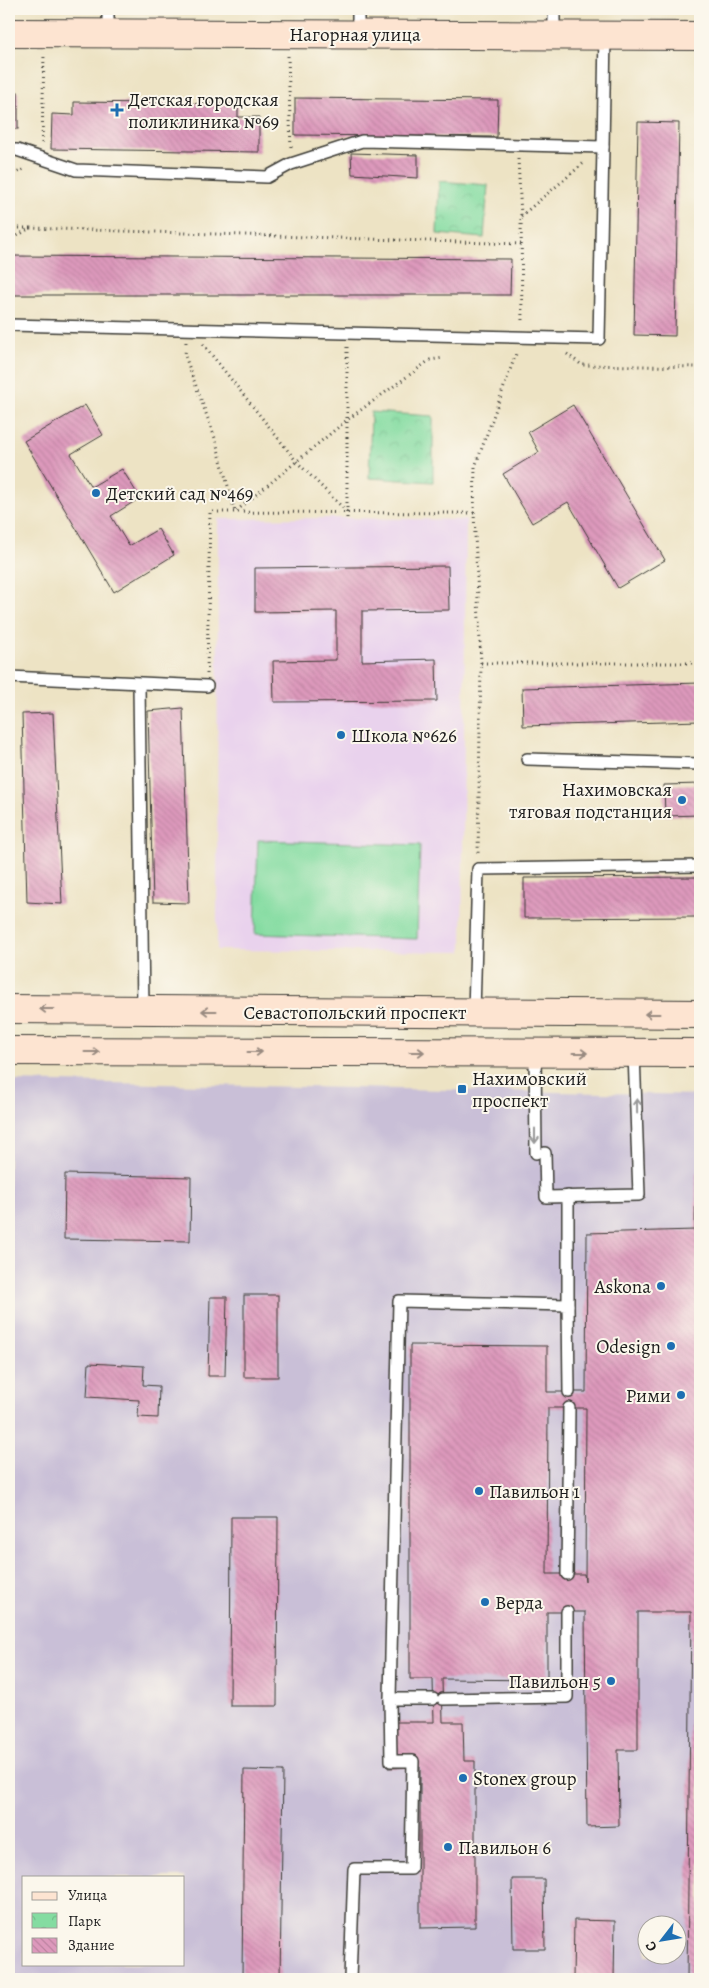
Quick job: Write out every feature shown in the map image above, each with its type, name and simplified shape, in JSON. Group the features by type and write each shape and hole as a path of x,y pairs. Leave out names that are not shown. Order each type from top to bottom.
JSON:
{"main road":[{"name":"Нагорная улица","path":"9,33 44,33 108,21 287,33 358,21 554,22 605,36 700,36"},
{"name":"Севастопольский проспект","path":"9,1009 700,1014"},
{"path":"9,1051 700,1053"}],"lane":[{"path":"9,325 599,338 605,36"},
{"path":"9,150 17,150 76,170 267,177 291,164 362,142 603,147"},
{"path":"9,677 207,686"},
{"path":"139,684 143,1010"},
{"path":"527,758 700,764"},
{"path":"474,1012 478,869 700,866"},
{"path":"535,1052 540,1153 546,1197 639,1195 634,1053"},
{"path":"568,1196 569,1392"},
{"path":"350,1979 354,1869 411,1869 413,1761 391,1762 390,1699 399,1301 568,1305"},
{"path":"567,1574 569,1408"},
{"path":"390,1699 567,1697 567,1612"}],"path":[{"path":"9,177 42,158 44,33"},
{"path":"287,33 291,164"},
{"path":"478,869 481,663 474,513 475,467 522,336 521,216 517,145"},
{"path":"521,216 603,147"},
{"path":"9,228 521,244"},
{"path":"9,241 30,228"},
{"path":"188,328 297,462 347,512"},
{"path":"188,328 185,356 215,438 235,512"},
{"path":"347,332 347,518"},
{"path":"545,336 582,365 700,367"},
{"path":"235,512 347,420 430,360 444,358"},
{"path":"207,686 210,512 474,513"},
{"path":"481,663 700,663"}],"shaded area":[{"name":"Школа №626","path":"347,518 466,520 462,952 217,950 218,519"},
{"path":"9,1081 700,1095 700,1979 9,1979"}],"green space":[{"path":"439,181 488,185 484,238 437,234"},
{"path":"371,412 433,416 433,482 369,478"},
{"path":"258,840 420,845 417,939 255,934"}],"building":[{"path":"9,92 18,92 18,129 9,129"},
{"path":"295,98 498,100 497,137 295,135"},
{"path":"74,102 238,104 238,117 259,117 259,152 51,149 52,114 74,115"},
{"path":"638,122 679,123 675,336 634,335"},
{"path":"351,153 418,155 418,178 352,174"},
{"path":"9,256 511,259 510,295 9,295"},
{"name":"Детский сад №469","path":"85,405 103,435 71,454 91,487 122,469 140,498 111,516 129,546 158,529 174,555 114,592 24,441"},
{"path":"573,405 665,560 618,588 568,502 532,523 503,474 539,452 528,432"},
{"path":"448,566 449,610 362,611 362,661 436,659 437,701 274,702 273,661 336,660 336,611 255,612 255,568"},
{"path":"700,683 700,721 523,726 522,688"},
{"path":"183,708 189,903 153,902 148,711"},
{"path":"53,713 62,904 27,902 22,714"},
{"name":"Нахимовская тяговая подстанция","path":"700,784 700,815 665,816 664,785"},
{"path":"700,877 700,917 524,918 524,878"},
{"path":"696,1173 700,1174 700,1979 687,1979 691,1612 638,1612 638,1750 618,1750 619,1826 587,1827 585,1612 547,1612 547,1680 442,1679 443,1722 463,1722 464,1761 475,1761 475,1927 420,1928 420,1767 388,1768 388,1722 434,1722 433,1679 410,1679 410,1345 547,1346 547,1392 586,1392 587,1233 695,1230","holes":["548,1408 586,1408 585,1581 584,1574 547,1574"]},
{"path":"65,1174 191,1177 190,1241 64,1239"},
{"path":"244,1295 278,1295 278,1377 244,1377"},
{"path":"210,1297 227,1297 225,1376 208,1376"},
{"path":"89,1363 144,1366 143,1385 159,1386 158,1418 138,1417 139,1400 87,1397"},
{"path":"231,1517 278,1517 277,1706 230,1706"},
{"path":"244,1770 283,1771 280,1979 242,1979"},
{"path":"512,1879 544,1879 545,1949 513,1949"},
{"path":"574,1920 615,1921 614,1979 573,1979"}],"place":[{"name":"Детская городская поликлиника №69","path":"117,110"},
{"name":"Детский сад №469","path":"96,493"},
{"name":"Школа №626","path":"341,735"},
{"name":"Нахимовская тяговая подстанция","path":"682,800"},
{"name":"Нахимовский проспект","path":"462,1089"},
{"name":"Askona","path":"661,1286"},
{"name":"Odesign","path":"671,1346"},
{"name":"Рими","path":"681,1395"},
{"name":"Павильон 1","path":"479,1491"},
{"name":"Верда","path":"485,1602"},
{"name":"Павильон 5","path":"611,1681"},
{"name":"Stonex group","path":"463,1778"},
{"name":"Павильон 6","path":"448,1847"}]}
